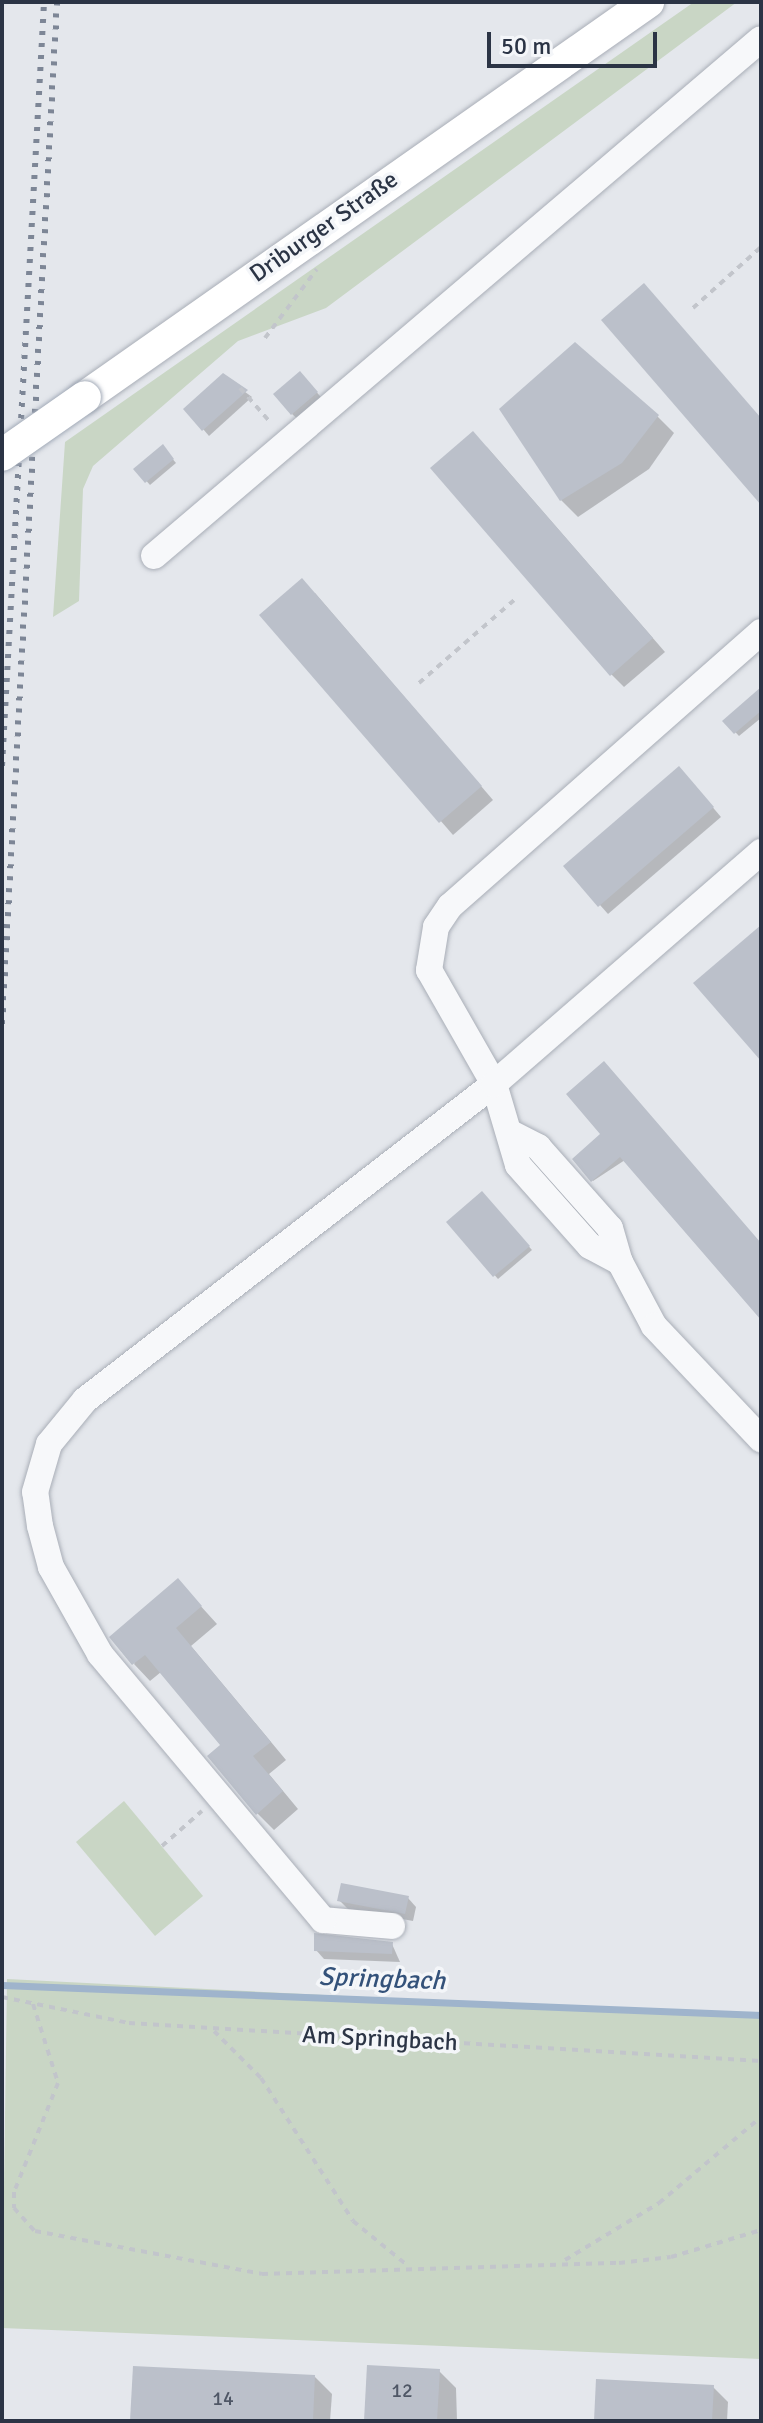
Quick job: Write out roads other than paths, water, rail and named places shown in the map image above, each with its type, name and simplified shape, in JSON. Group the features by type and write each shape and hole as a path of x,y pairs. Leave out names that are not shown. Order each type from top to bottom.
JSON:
{"main road":[{"name":"Driburger Straße","path":"2,455 648,2"}],"street":[{"path":"154,556 761,39"},
{"path":"761,632 469,888 436,927 429,970 494,1084 518,1165 590,1246 620,1262 654,1326 761,1439"},
{"path":"392,1926 323,1920 100,1654 51,1567 35,1492 49,1444 85,1400 494,1084 761,852"}],"waterway":[{"name":"Springbach","path":"2,1985 761,2015"}],"railway":[{"path":"2,766 44,2"},
{"path":"2,1024 57,2"}]}
